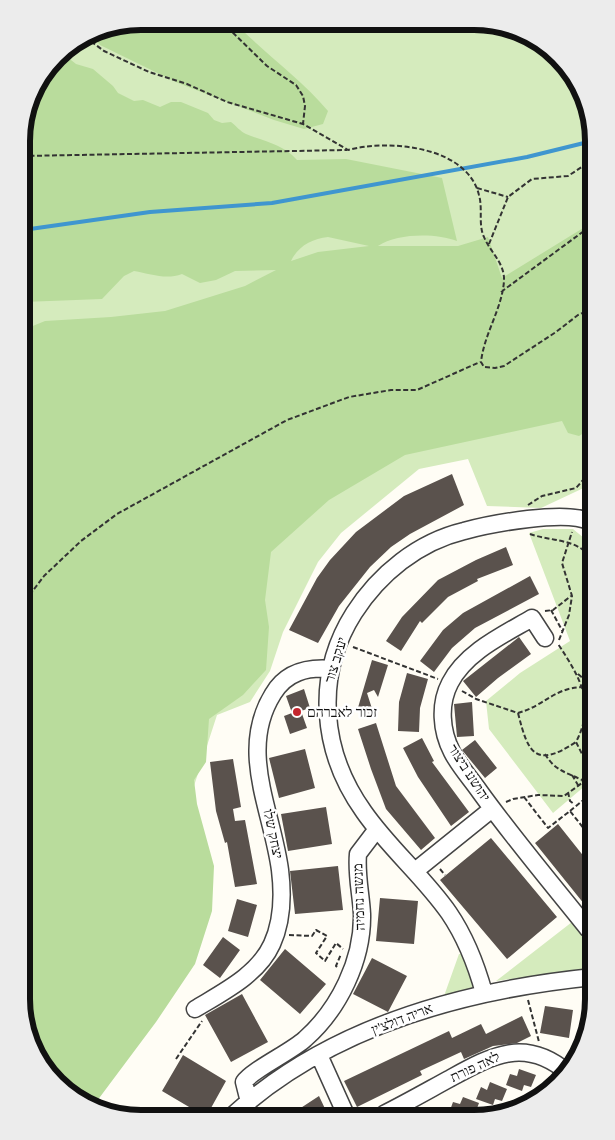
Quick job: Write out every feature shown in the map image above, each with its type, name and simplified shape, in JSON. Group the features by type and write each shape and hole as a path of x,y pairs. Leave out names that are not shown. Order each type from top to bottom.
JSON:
{"street":[{"name":"יעקב צור","path":"484,992 478,970 460,930 433,892 377,829 352,795 334,750 326,707 327,684 351,618 365,597 406,557 459,532 481,526 544,518 574,517 585,520"},
{"path":"532,618 545,638"},
{"name":"יהושע ביצור","path":"532,618 496,639 466,662 450,684 443,702 443,722 452,753 492,809 585,925"},
{"name":"יצחק שלו","path":"195,1009 239,981 257,966 272,945 279,923 282,896 280,870 258,766 256,745 261,720 278,684 292,674 311,668 331,669"},
{"path":"414,871 492,809"},
{"name":"מנשה נחמיה","path":"249,1102 244,1082 248,1076 266,1067 306,1039 328,1014 350,975 360,937 362,916 358,854 377,829"},
{"name":"אריה דולצ'ין","path":"239,1110 319,1056 399,1018 434,1005 484,992 585,978"},
{"name":"לאה פורת","path":"391,1110 484,1060 505,1053 526,1052 543,1056 557,1072"},
{"path":"319,1056 344,1110"}],"path":[{"path":"230,30 267,66 296,85 304,101 303,124"},
{"path":"91,42 104,51 149,72 186,84 227,102 303,124 348,150"},
{"path":"30,156 348,150 364,146 406,145 426,150 464,168 471,177 480,196 481,227 489,245 499,260 504,280 491,331 482,350 481,362 484,367 495,368 504,366 556,332 578,314 585,311"},
{"path":"489,245 508,197 532,179 568,176 585,165"},
{"path":"476,187 508,197"},
{"path":"501,292 585,230"},
{"path":"30,594 44,576 69,552 117,514 288,420 349,398 391,390 418,390 481,362"},
{"path":"518,713 529,749 538,754 562,752 576,742 584,726 583,688 578,674 558,644 569,615 572,596 562,563 574,517"},
{"path":"532,618 541,612 551,610 572,596"},
{"path":"551,610 563,632"},
{"path":"578,674 585,680"},
{"path":"576,742 585,760"},
{"path":"545,754 551,764 560,772 583,780"},
{"path":"572,775 578,786"},
{"path":"492,809 513,799 524,797 564,796 578,786 585,775"},
{"path":"568,792 570,801 574,804"},
{"path":"524,797 548,828 585,799"},
{"path":"570,811 585,830"},
{"path":"275,935 312,936 316,930 328,936 316,953 326,961 336,943 344,948 336,966 350,975"},
{"path":"524,985 543,1056"},
{"path":"176,1059 195,1031"},
{"path":"512,1103 539,1089"}],"green space":[{"path":"242,30 306,88 328,111 323,124 304,129 274,120 178,83 100,45 95,40 127,31"},
{"path":"474,30 496,32 523,41 547,58 566,79 574,92 583,119 585,141 585,487 541,508 487,506 468,459 419,469 341,533 318,562 283,632 270,671 250,702 217,715 193,789 71,1085 53,1067 41,1048 32,1021 30,1006 30,141 31,127 38,99 49,79 58,68 79,49 99,38 127,31"},
{"path":"68,58 76,64 93,69 113,86 118,93 134,101 143,100 160,107 171,102 181,102 208,113 214,120 222,123 231,122 244,133 286,150 297,160 346,159 442,178 457,241 448,238 417,236 395,239 378,246 458,246 488,237 502,278 585,227 585,432 579,436 568,433 562,421 405,455 329,500 271,552 265,600 269,627 266,670 243,695 209,719 206,762 194,780 197,804 214,866 212,911 195,964 156,1022 97,1101 73,1087 53,1067 41,1048 36,1035 30,1006 30,327 45,321 165,311 245,286 276,270 235,271 216,280 200,283 182,274 164,276 134,271 124,276 102,299 30,302 31,127 38,99 49,79","holes":["328,237 369,246 318,252 291,261 302,247 322,238"]},
{"path":"543,529 573,529 585,539 585,786 553,813 489,729 486,701 520,673 570,641 529,533"},
{"path":"572,922 585,934 585,969 496,981"},
{"path":"459,954 465,954 478,988 444,996"}],"building":[{"path":"452,474 464,505 410,534 391,547 370,567 339,606 318,643 289,630 317,578 330,560 356,532 404,496"},
{"path":"506,547 513,565 477,579 478,581 448,597 422,623 420,621 401,651 386,641 402,617 438,580"},
{"path":"530,576 539,594 475,628 452,648 434,672 420,661 443,630 463,613"},
{"path":"519,637 531,654 476,697 463,681"},
{"path":"372,660 388,665 378,697 374,690 367,693 374,715 357,711"},
{"path":"407,673 428,679 420,708 419,732 398,731 399,702"},
{"name":"זכור לאברהם","path":"304,689 310,708 301,711 307,728 290,734 284,716 292,713 286,696"},
{"path":"472,702 474,736 457,737 454,704"},
{"path":"376,723 396,786 435,838 421,850 386,809 371,769 358,729"},
{"path":"422,738 434,761 432,762 469,812 451,826 418,777 403,748"},
{"path":"475,740 497,768 485,778 462,750"},
{"path":"305,749 315,788 279,798 269,758"},
{"path":"233,759 241,807 233,809 235,821 245,820 257,884 235,887 227,842 225,843 216,811 210,762"},
{"path":"326,807 332,844 288,851 281,814"},
{"path":"558,824 585,858 585,905 535,843"},
{"path":"491,838 557,917 507,959 440,880"},
{"path":"338,866 343,910 295,914 290,871"},
{"path":"380,898 418,901 414,944 376,941"},
{"path":"237,899 257,905 248,937 228,931"},
{"path":"223,937 240,950 220,978 203,965"},
{"path":"285,949 326,984 300,1014 260,980"},
{"path":"372,958 407,976 388,1012 353,994"},
{"path":"242,994 268,1042 231,1062 205,1015"},
{"path":"545,1006 573,1010 569,1038 540,1033"},
{"path":"522,1016 531,1036 517,1043 493,1046 464,1059 461,1052 420,1071 422,1075 357,1107 344,1081 449,1031 452,1038 481,1024 486,1034"},
{"path":"183,1055 226,1081 210,1110 194,1110 162,1091"},
{"path":"519,1069 536,1075 531,1087 524,1085 522,1091 506,1085 510,1074 517,1076"},
{"path":"490,1082 507,1089 502,1101 495,1099 493,1105 476,1099 481,1087 487,1090"},
{"path":"319,1096 326,1110 298,1110"},
{"path":"463,1097 479,1103 476,1110 450,1110 453,1102 460,1104"}],"waterway":[{"path":"30,229 150,212 272,203 527,157 585,143"}],"place":[{"name":"זכור לאברהם","path":"297,712"}]}
